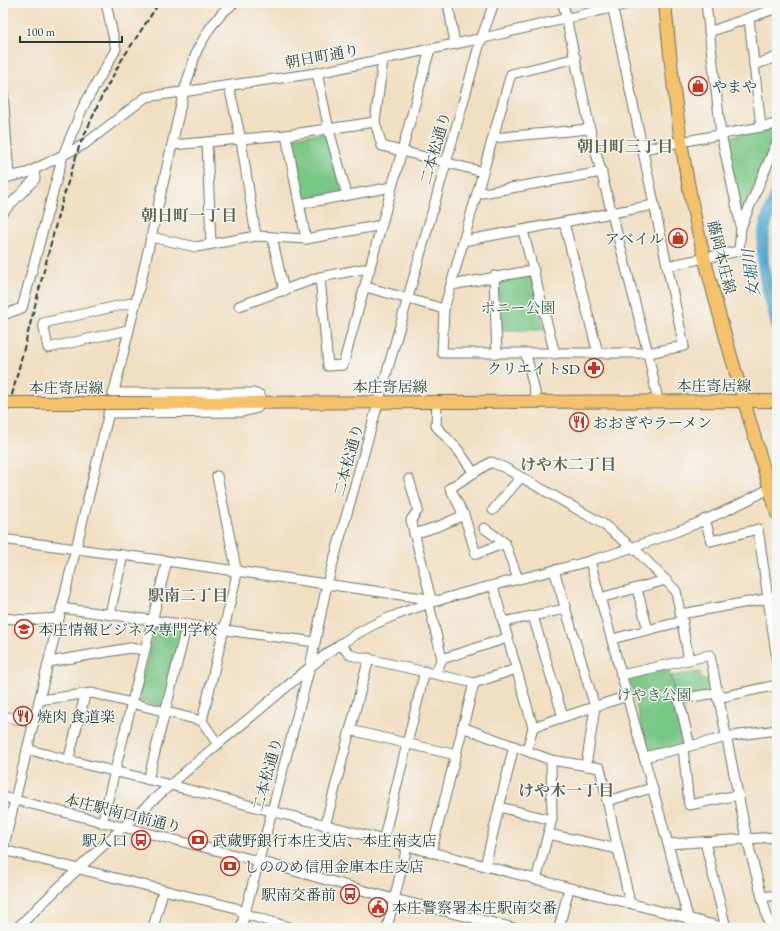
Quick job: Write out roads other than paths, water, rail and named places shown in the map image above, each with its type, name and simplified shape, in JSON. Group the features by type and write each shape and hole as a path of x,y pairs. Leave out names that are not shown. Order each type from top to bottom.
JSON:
{"main road":[{"name":"藤岡本庄線","path":"665,3 673,92 680,141 704,259 744,401 773,486 777,514"},
{"name":"本庄寄居線","path":"3,403 777,401"}],"street":[{"path":"3,315 22,308 63,155 83,107 116,50 106,3"},
{"path":"234,3 222,13 210,28 197,50 184,91 151,237 3,849 163,891 236,908 245,914 292,928"},
{"path":"448,3 455,44"},
{"name":"二本松通り","path":"241,928 310,667 327,584 446,163 494,3"},
{"path":"563,3 568,19 590,129 648,353 658,401"},
{"path":"594,3 596,12"},
{"name":"朝日町通り","path":"6,178 34,170 90,141 146,97 318,73 482,39 613,9 632,3"},
{"path":"667,266 739,251 741,227 721,134 706,3"},
{"path":"709,32 777,8"},
{"path":"576,58 511,74 444,309 442,353 648,353 684,346 613,9"},
{"path":"749,18 761,127"},
{"path":"320,277 328,366 343,365 366,287 401,152 430,49"},
{"path":"754,65 777,57"},
{"path":"383,59 374,122 382,146 483,172"},
{"path":"318,73 329,130 347,195"},
{"path":"229,86 241,140 256,236"},
{"path":"3,92 6,178"},
{"path":"172,145 286,135 329,130 374,122"},
{"path":"643,149 777,124"},
{"path":"493,138 590,129"},
{"path":"286,135 306,239"},
{"path":"207,142 211,244"},
{"path":"741,227 777,142"},
{"path":"3,212 35,178 34,170"},
{"path":"477,194 602,172"},
{"path":"300,204 392,187"},
{"path":"463,241 613,214 654,205"},
{"path":"564,223 598,353"},
{"path":"151,237 196,247 256,236 306,239 382,224"},
{"path":"523,230 555,354"},
{"path":"272,237 284,291"},
{"path":"239,306 320,277 364,269 370,270"},
{"path":"452,285 494,276 534,270"},
{"path":"494,276 498,354"},
{"path":"366,287 444,309"},
{"path":"128,330 48,348 43,323 135,302"},
{"path":"526,354 537,401"},
{"path":"108,413 242,412 252,410 262,402 260,395 253,393 113,393"},
{"path":"437,402 436,426 458,450 474,473"},
{"path":"505,543 476,554 464,515 450,488 491,462 522,477 603,524 632,547 666,580 676,591 690,660"},
{"path":"202,721 236,578 236,571 216,476"},
{"path":"493,510 522,477"},
{"path":"409,479 418,510 411,520 433,601 442,659 435,674"},
{"path":"16,928 77,868 170,784 320,657 364,629 433,601 590,561 632,547 705,519 773,486"},
{"path":"414,534 440,526 464,515"},
{"path":"705,519 711,541 758,529 773,598 777,660"},
{"path":"484,528 505,543 518,579"},
{"path":"9,540 76,548 327,584 433,601"},
{"path":"110,614 123,555"},
{"path":"102,822 167,561"},
{"path":"590,561 691,928"},
{"path":"554,570 595,707 586,766"},
{"path":"600,598 666,580"},
{"path":"493,586 533,727 527,751"},
{"path":"637,589 648,630"},
{"path":"612,639 648,630 682,618 773,598"},
{"path":"62,608 315,642"},
{"path":"503,622 565,609"},
{"path":"533,616 563,717"},
{"path":"3,618 25,620 59,618"},
{"path":"148,780 187,624"},
{"path":"442,659 507,638"},
{"path":"340,644 350,655 369,658 474,683 516,669"},
{"path":"49,662 130,648 145,650"},
{"path":"621,675 710,655 747,839 770,928"},
{"path":"325,826 369,658"},
{"path":"383,841 425,671"},
{"path":"431,853 474,683"},
{"path":"738,795 688,805 686,747 679,699 717,695 777,685"},
{"path":"39,700 92,693 202,721 218,743"},
{"path":"68,761 84,699 82,694"},
{"path":"533,727 627,696"},
{"path":"3,716 33,723"},
{"path":"462,727 551,760 600,768 630,903"},
{"path":"350,730 456,755"},
{"path":"644,757 727,737 777,730"},
{"path":"485,866 514,746"},
{"path":"27,749 68,761 170,784 325,826 726,928 705,842"},
{"path":"536,880 552,820 551,760"},
{"path":"608,801 652,788"},
{"name":"本庄駅南口前通り","path":"3,797 258,862 394,899 514,928"},
{"path":"499,807 552,820"},
{"path":"548,834 618,849"},
{"path":"668,844 777,837"},
{"path":"387,928 407,847"},
{"path":"559,928 568,888"},
{"path":"153,928 163,891"},
{"path":"762,896 777,895"}],"waterway":[{"name":"女堀川","path":"777,193 768,216 762,251 766,283 777,325"}],"railway":[{"path":"3,430 60,208 79,147 102,96 121,61 159,3"}],"place":[{"name":"やまや","path":"698,86"},
{"name":"アベイル","path":"678,238"},
{"name":"クリエイトSD","path":"594,368"},
{"name":"おおぎやラーメン","path":"579,422"},
{"name":"本庄情報ビジネス専門学校","path":"24,629"},
{"name":"焼肉 食道楽","path":"23,716"},
{"name":"駅入口","path":"141,840"},
{"name":"武蔵野銀行本庄支店、本庄南支店","path":"198,840"},
{"name":"しののめ信用金庫本庄支店","path":"230,866"},
{"name":"駅南交番前","path":"350,894"},
{"name":"本庄警察署本庄駅南交番","path":"378,907"}],"district":[{"name":"朝日町三丁目","path":"625,146"},
{"name":"朝日町一丁目","path":"189,215"},
{"name":"けや木二丁目","path":"568,464"},
{"name":"駅南二丁目","path":"188,595"},
{"name":"けや木一丁目","path":"566,790"}],"park label":[{"name":"ポニー公園","path":"518,307"},
{"name":"けやき公園","path":"654,694"}]}
